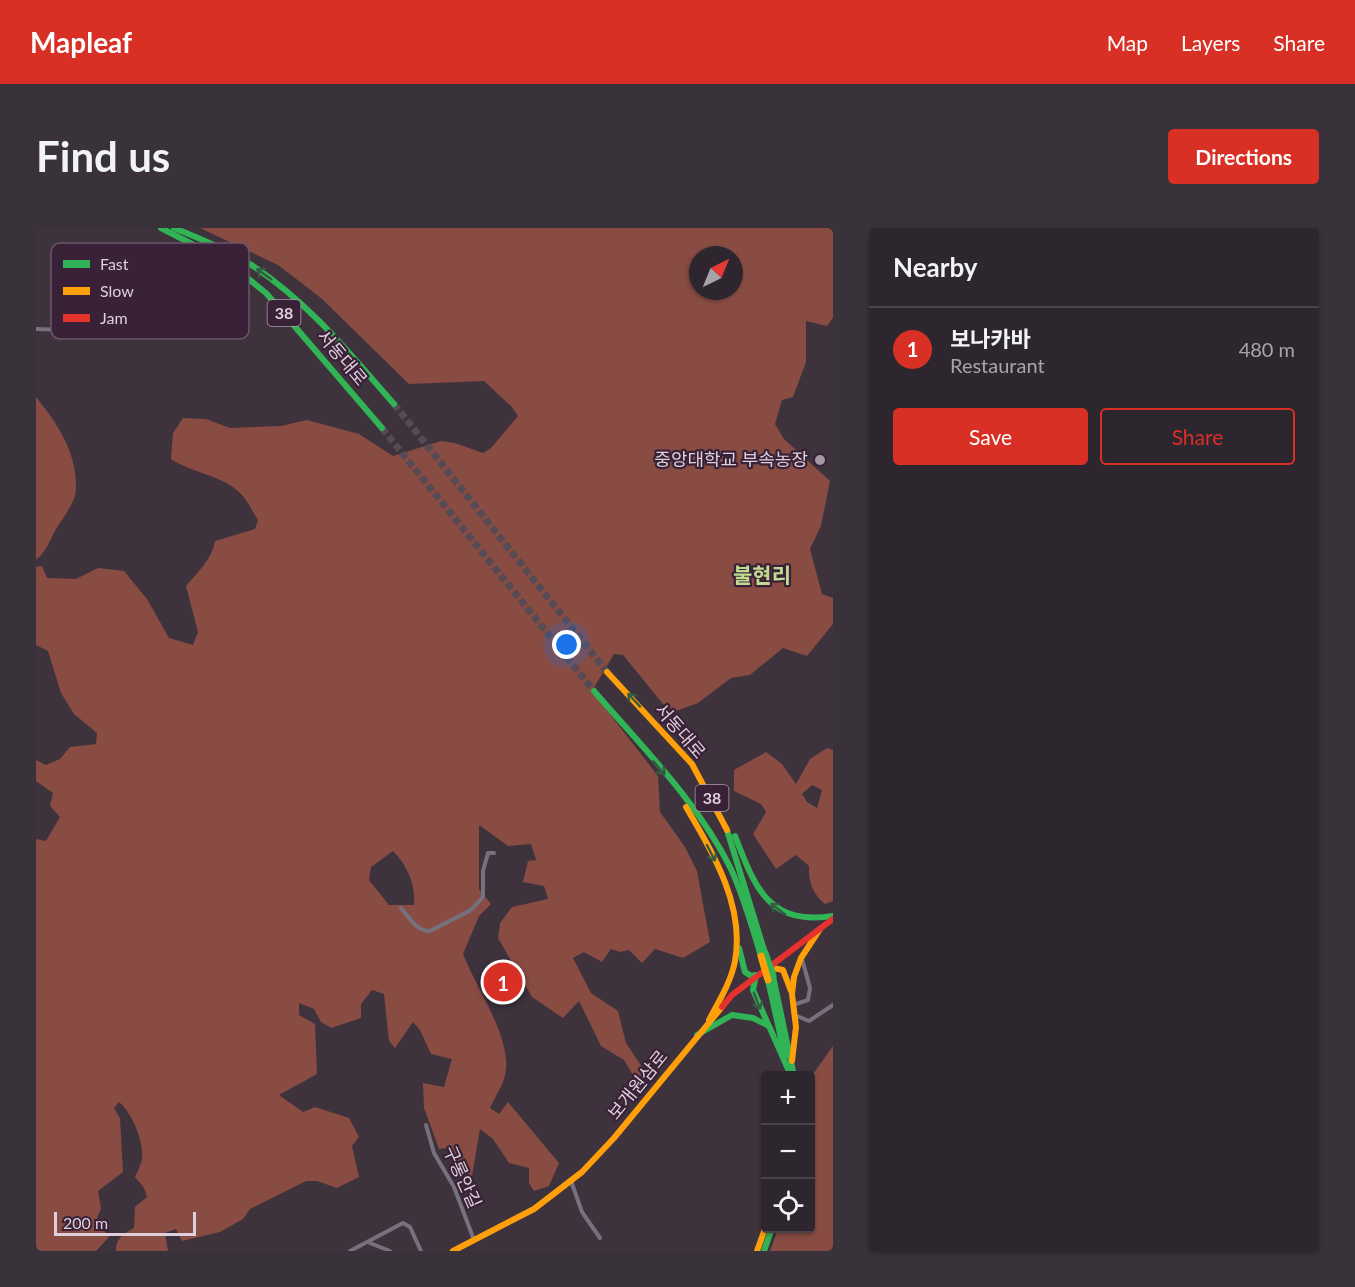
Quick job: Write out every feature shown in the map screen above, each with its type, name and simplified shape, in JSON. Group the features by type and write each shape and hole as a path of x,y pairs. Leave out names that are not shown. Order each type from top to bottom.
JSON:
{"main road":[{"name":"서동대로","path":"161,228 191,243"},
{"name":"서동대로","path":"174,228 208,243"},
{"name":"서동대로","path":"249,266 280,286 319,320 394,404"},
{"name":"서동대로","path":"249,279 266,293 382,428"},
{"name":"서동대로","path":"607,672 692,764 714,801 741,866 763,954"},
{"name":"38","path":"594,691 672,784 714,839 731,870 763,954 793,1071"},
{"path":"672,784 694,820 727,890 746,972 751,976 756,975 753,990 788,1071"},
{"path":"714,801 732,830 744,861 766,899 786,915 805,920 833,917"},
{"name":"보개원삼로","path":"453,1251 534,1209 572,1182 614,1138 709,1020 756,975 833,917"},
{"path":"792,1061 796,1027 792,994 794,977 801,958 820,929"},
{"path":"709,1020 730,979 738,941"},
{"path":"766,967 783,970 792,994"},
{"name":"38","path":"770,978 788,1071"},
{"path":"697,1035 732,1015 753,1018 769,1026"},
{"path":"757,1251 763,1233"},
{"path":"764,1251 770,1233"}],"street":[{"path":"36,329 51,330"},
{"path":"401,908 416,926 424,931 471,910 483,897 483,871 488,853 494,853"},
{"path":"801,958 810,988 808,1000 793,1010 802,1020 809,1021 824,1014 833,1005"},
{"name":"구롱안길","path":"426,1125 434,1153 454,1187 474,1240"},
{"path":"572,1182 582,1212 600,1238"},
{"path":"350,1251 404,1223 410,1227 421,1251"},
{"path":"370,1243 390,1251"}],"shaded area":[{"path":"200,228 833,228 833,318 827,326 806,321 806,362 793,397 782,400 775,424 784,439 830,481 821,526 810,549 822,594 833,598 833,624 807,656 783,648 750,675 731,678 698,703 676,711 663,704 623,655 614,654 592,691 658,776 660,812 685,847 697,871 710,942 683,958 655,949 642,963 629,950 620,952 611,949 602,962 584,952 573,958 591,993 618,1011 626,1043 646,1073 637,1082 624,1060 601,1046 579,1001 563,1018 532,997 498,938 500,923 512,907 548,899 544,886 523,882 528,861 536,860 531,844 508,846 479,825 479,889 491,904 479,916 463,954 491,1011 506,1057 504,1079 490,1108 499,1114 508,1102 559,1163 549,1186 534,1191 529,1183 529,1168 509,1163 493,1139 480,1129 472,1176 467,1178 446,1148 439,1149 424,1108 423,1083 444,1087 452,1059 431,1054 420,1030 413,1022 395,1048 389,1041 384,994 372,990 361,1004 361,1018 331,1028 321,1022 314,1009 299,1003 299,1015 315,1024 317,1074 279,1095 303,1112 315,1107 349,1118 359,1137 352,1146 359,1177 337,1188 317,1181 306,1181 250,1209 243,1219 220,1232 182,1241 176,1229 165,1233 168,1251 116,1251 119,1240 134,1228 135,1207 147,1197 144,1188 135,1177 142,1159 139,1136 128,1113 119,1102 114,1108 120,1118 123,1172 98,1191 101,1208 96,1221 109,1237 96,1251 36,1251 36,839 46,841 60,817 50,806 53,793 36,781 36,760 46,765 60,759 70,747 96,744 97,733 74,714 61,693 48,651 36,645 36,567 42,566 47,578 76,579 98,568 124,571 147,599 169,638 193,645 198,632 186,586 208,559 215,541 255,529 258,520 247,502 232,486 171,459 173,433 183,418 206,419 230,428 281,426 307,420 359,434 393,456 441,441 455,443 483,453 491,448 518,416 512,407 484,381 409,384 321,298 278,265 249,251 249,243 232,243","holes":["393,851 410,876 414,890 414,905 389,905 369,880 371,867"]},
{"path":"36,397 58,428 69,450 76,488 69,510 45,550 36,560"},
{"path":"827,748 833,750 833,901 825,904 812,887 809,866 796,855 776,869 753,834 766,812 761,804 734,791 734,770 766,752 782,764 796,784 810,759","holes":["812,785 822,790 817,808 807,802 802,794"]},
{"path":"833,1046 833,1251 770,1251 777,1233 815,1233 815,1071"}],"tunnel":[{"path":"394,404 607,672"},
{"path":"382,428 594,691"}],"traffic: fast":[{"path":"161,228 190,243"},
{"path":"174,228 208,243"},
{"path":"249,264 273,280 328,330 394,404"},
{"path":"249,279 266,293 382,428"},
{"path":"594,691 686,798 718,844 740,890 761,956"},
{"path":"727,830 765,953"},
{"path":"735,836 758,887 779,909 811,918 833,916"},
{"path":"739,948 745,972 751,976 756,975 753,990 768,1024"},
{"path":"765,953 773,976"},
{"path":"773,976 793,1071"},
{"path":"768,980 785,1056"},
{"path":"697,1035 732,1015 753,1018 769,1026 788,1069"},
{"path":"764,1251 770,1233"}],"traffic: slow":[{"path":"607,672 692,764 727,830"},
{"path":"686,807 716,861 731,900 735,920 737,940 733,969 709,1020"},
{"path":"792,1061 796,1027 792,994 794,977 801,958 820,929"},
{"path":"761,956 768,980"},
{"path":"768,967 783,970 791,991"},
{"path":"453,1251 534,1209 582,1172 614,1138 722,1007"},
{"path":"757,1251 763,1233"}],"traffic: jam":[{"path":"722,1007 732,995 833,919"}],"place":[{"name":"중앙대학교 부속농장","path":"820,460"},
{"name":"보나카바","path":"503,982"}],"district":[{"name":"불현리","path":"762,576"}]}
